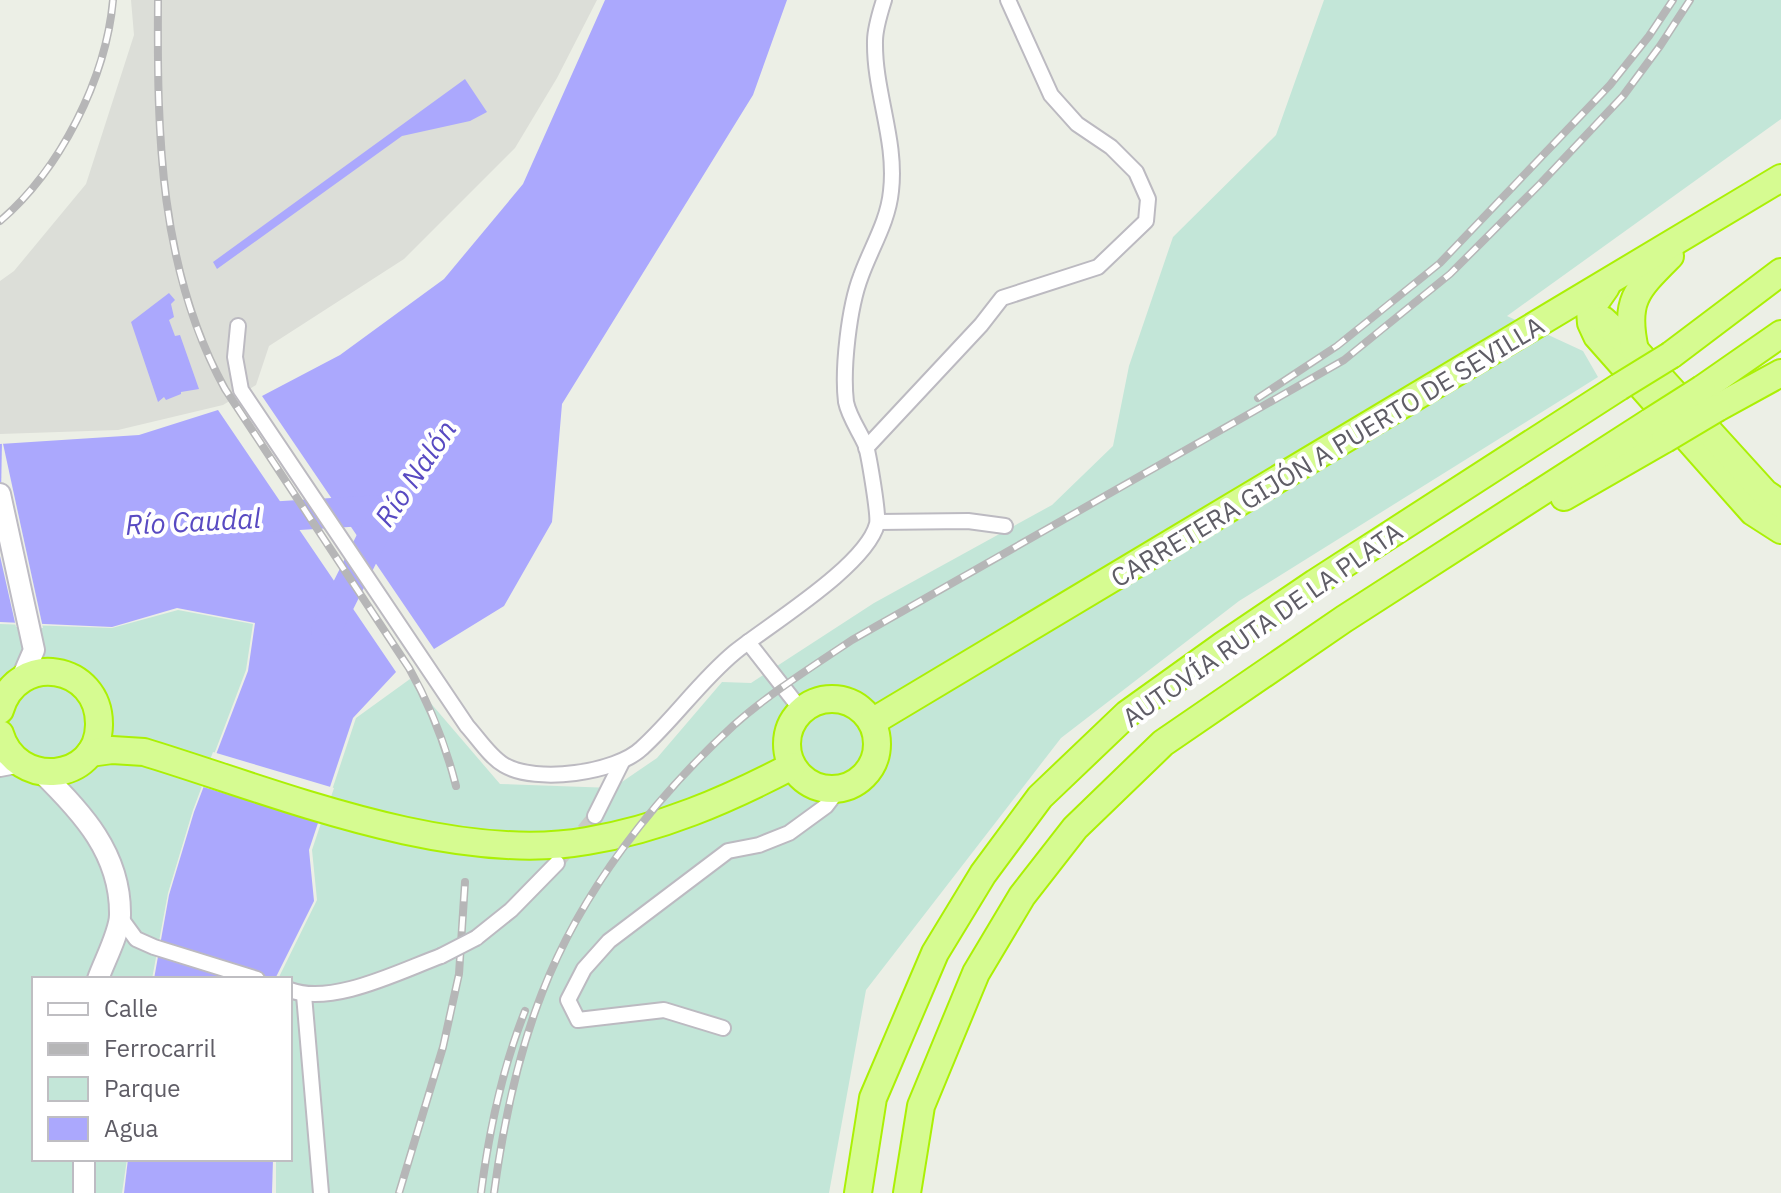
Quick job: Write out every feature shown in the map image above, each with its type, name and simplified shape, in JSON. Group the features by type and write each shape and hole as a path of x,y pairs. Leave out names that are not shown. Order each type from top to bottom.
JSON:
{"highway":[{"path":"1578,309 1611,281 1781,178"},
{"path":"1635,350 1629,325 1630,307 1637,293 1697,229"},
{"name":"AUTOVÍA RUTA DE LA PLATA","path":"858,1193 873,1098 935,953 983,874 1040,797 1127,714 1222,646 1671,355 1781,272"},
{"path":"1578,309 1635,350 1765,493 1781,504"},
{"path":"1578,309 1591,323 1597,336 1753,512 1781,530"},
{"name":"CARRETERA GIJÓN A PUERTO DE SEVILLA","path":"872,722 1511,340 1578,309"},
{"path":"1511,340 1554,328 1597,336"},
{"name":"AUTOVÍA RUTA DE LA PLATA","path":"907,1193 921,1106 976,973 1022,896 1075,828 1163,743 1344,619 1709,398 1781,334"},
{"path":"1709,398 1781,373"},
{"path":"8,692 45,672 70,676 83,685 99,713 120,736 153,755"},
{"path":"835,698 857,705 872,722 878,738 877,756 869,772 856,783 839,789 821,788 804,780 792,766 786,742 794,719 812,703 835,698"},
{"path":"85,758 99,730 99,713"},
{"path":"0,734 21,769 68,769 85,758 112,750 153,755 368,821 448,839 518,846 585,842 644,829 738,794 792,766"}],"street":[{"path":"238,326 235,357 241,390 467,726 501,764 520,773 548,775 622,762 641,750 699,685 748,642 843,569 865,548 878,522 866,448 846,404 847,351 856,292 882,229 891,194 893,158 877,78 874,39 884,0"},
{"path":"866,448 981,325 1002,298 1098,267 1146,221 1148,199 1136,172 1111,147 1077,124 1051,95 1008,0"},
{"path":"0,494 34,650 70,676"},
{"path":"878,522 968,521 1005,526"},
{"path":"748,642 802,711"},
{"path":"8,692 34,650"},
{"path":"85,758 78,793 115,874 120,917 99,977"},
{"path":"595,816 622,762"},
{"path":"21,769 90,824"},
{"path":"723,1028 664,1010 578,1020 568,1000 584,969 609,941 728,851 759,845 789,833 826,806 839,789"},
{"path":"321,1193 297,992 338,991 441,956 476,938 511,910 557,863"},
{"path":"120,917 136,939 251,977"},
{"path":"84,1161 84,1193"}],"shaded area":[{"path":"131,0 597,0 557,78 515,148 404,259 269,346 256,385 223,405 118,430 0,434 0,281 14,271 86,184 134,35"}],"green space":[{"path":"1324,0 1781,0 1781,119 1507,316 1583,351 1598,377 1239,601 1061,738 866,990 829,1193 276,1193 276,1161 292,1161 292,977 279,977 317,900 312,850 356,718 410,679 500,784 613,788 657,758 722,682 751,683 874,603 1052,505 1113,446 1129,366 1173,237 1276,135"},
{"path":"178,610 253,624 246,670 193,810 168,893 152,977 32,977 32,1161 127,1161 122,1193 0,1193 0,624 112,628"}],"water":[{"path":"605,0 787,0 753,95 562,404 552,522 504,606 434,649 262,396 340,355 444,279 523,184"},
{"path":"465,79 487,112 470,121 402,136 217,269 213,262"},
{"path":"169,293 175,300 171,304 174,317 169,320 175,336 180,335 199,389 181,392 166,400 164,397 158,402 131,322"},
{"path":"218,410 396,672 353,718 309,850 314,901 276,977 154,977 169,895 194,812 248,671 255,623 177,608 112,627 0,622 0,444 139,435"},
{"path":"128,1161 273,1161 272,1193 124,1193"}],"pier":[{"path":"2,439 43,628 16,627 0,556"},
{"path":"213,752 334,788 322,823 200,786"}],"waterway":[{"name":"Río Caudal","path":"250,518 381,510"},
{"name":"Río Nalón","path":"326,630 385,512"}],"tunnel":[{"path":"557,863 595,816"}],"railway":[{"path":"0,221 42,176 76,121 101,61 113,0"},
{"path":"1258,398 1337,346 1440,263 1610,85 1673,0"},
{"path":"494,1193 518,1067 533,1017 558,955 577,919 623,848 704,753 762,702 852,640 1344,360 1450,274 1540,184 1623,96 1690,0"},
{"path":"158,1 161,151 166,200 187,296 203,343 225,389 409,668 437,726 456,786"},
{"path":"399,1193 443,1047 459,974 465,882"},
{"path":"481,1193 497,1100 525,1011"}]}
